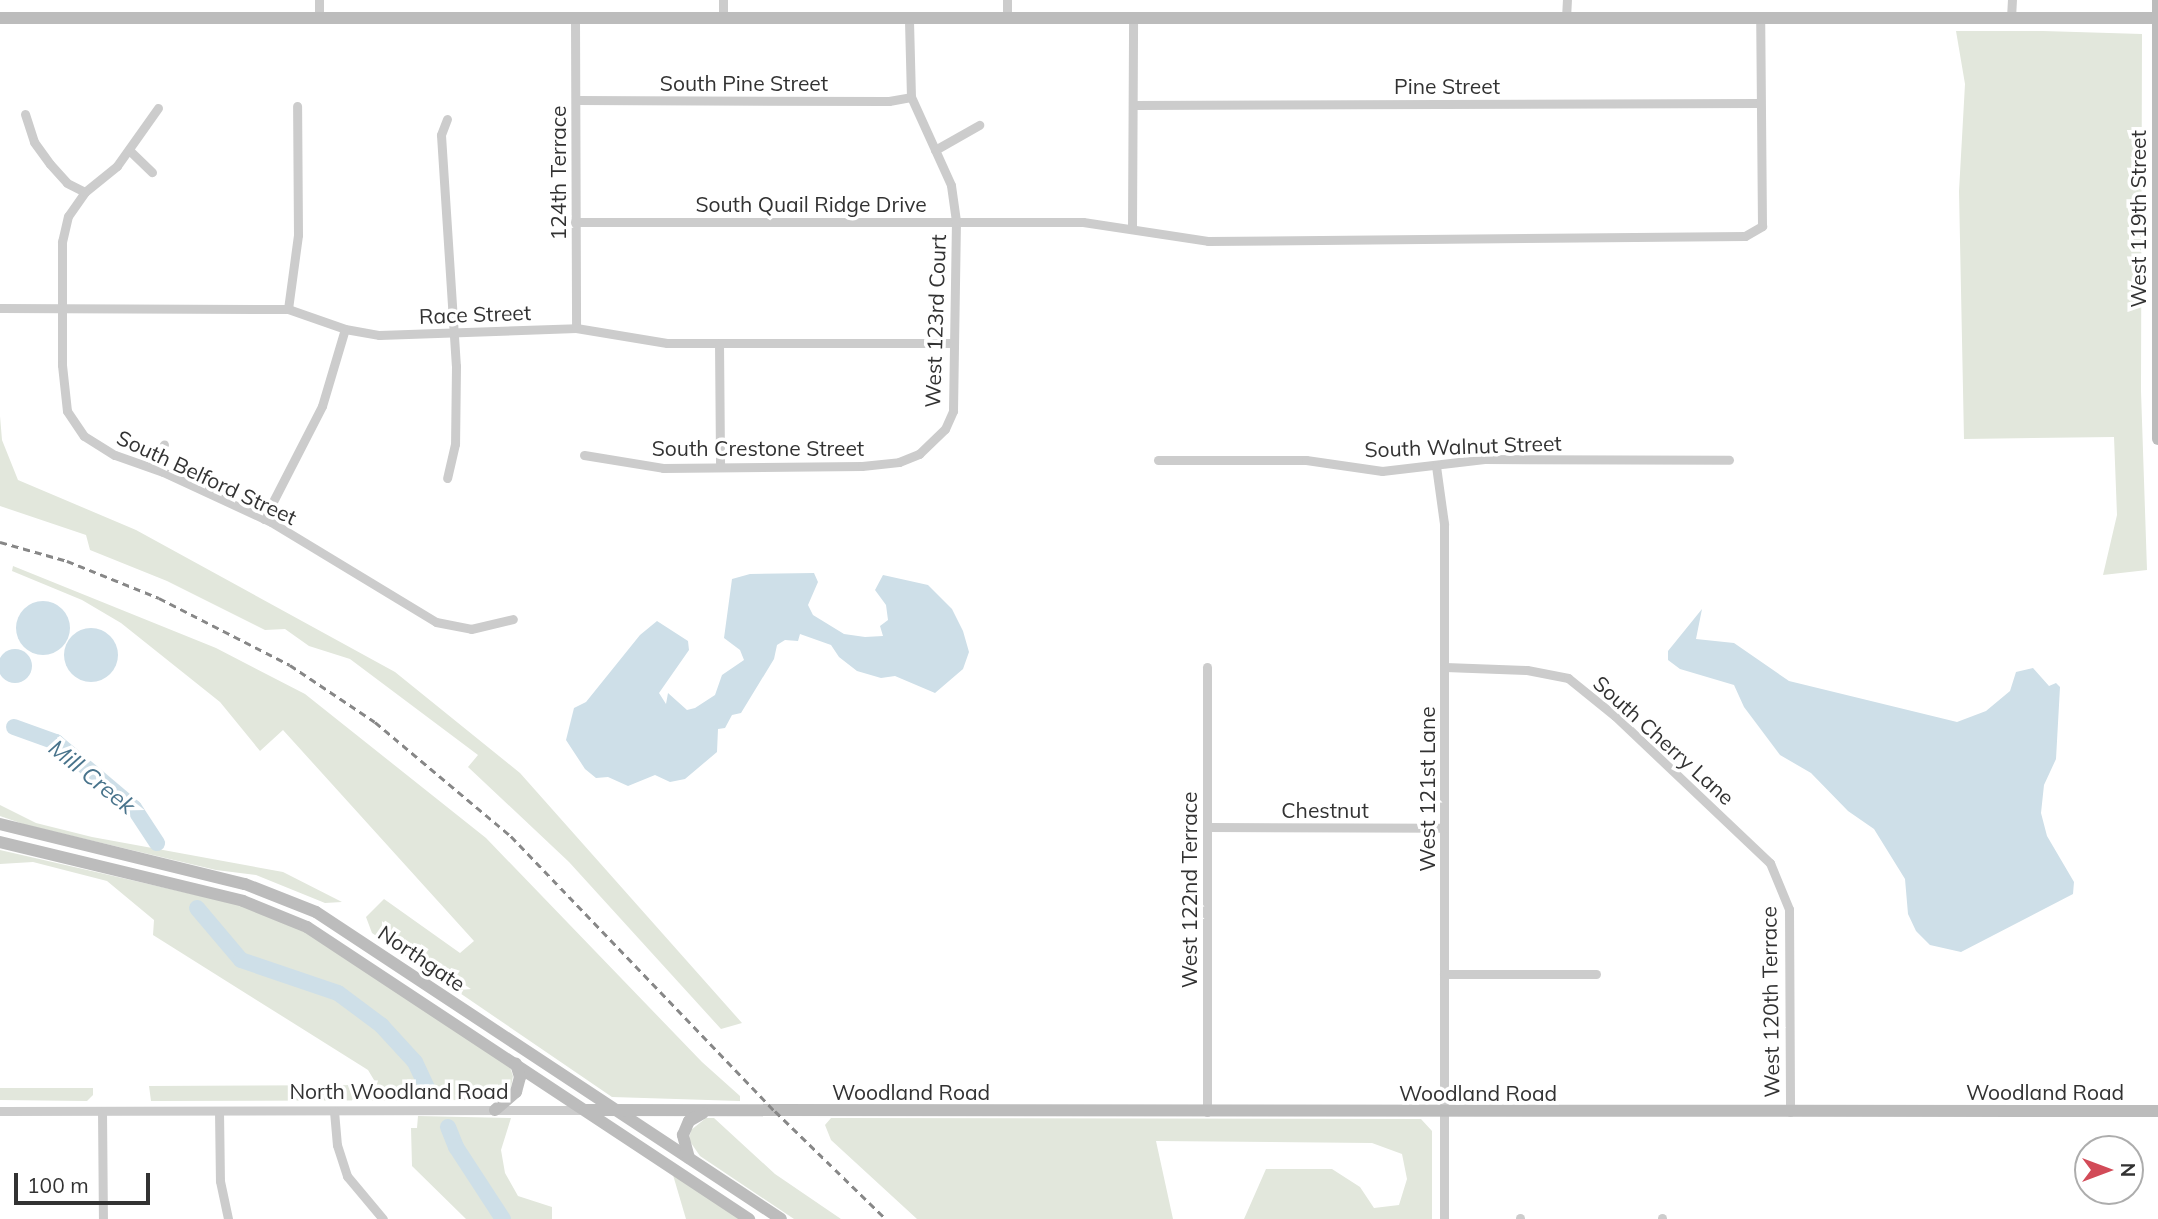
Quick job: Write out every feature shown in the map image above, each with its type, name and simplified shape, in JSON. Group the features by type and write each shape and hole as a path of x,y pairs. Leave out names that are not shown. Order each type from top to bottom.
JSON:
{"main road":[{"name":"West 119th Street","path":"2158,0 2158,439"},
{"path":"0,18 2158,18"},
{"name":"Northgate","path":"0,824 245,884 316,912 781,1219"},
{"name":"Northgate","path":"0,842 275,912 337,946 749,1219"},
{"path":"495,1110 516,1092 520,1077 516,1064"},
{"name":"North Woodland Road","path":"586,1110 798,1111"},
{"path":"689,1158 683,1142 685,1128 694,1117 709,1111"},
{"name":"Woodland Road","path":"798,1111 2158,1111"}],"street":[{"path":"319,0 319,18"},
{"path":"723,0 723,19"},
{"path":"1007,0 1007,18"},
{"path":"1566,18 1567,0"},
{"path":"2011,18 2012,0"},
{"path":"1759,103 1760,17"},
{"path":"1132,228 1133,18"},
{"name":"124th Terrace","path":"575,19 576,328"},
{"name":"West 123rd Court","path":"909,19 911,97 951,185 956,221 953,411 929,448"},
{"name":"South Pine Street","path":"576,100 889,101 911,97"},
{"name":"Pine Street","path":"1134,105 1759,103"},
{"name":"South Quail Ridge Drive","path":"575,222 1048,221 1132,228 1209,241 1745,236 1762,226 1759,103"},
{"path":"288,309 298,235 297,106"},
{"name":"South Belford Street","path":"158,108 128,150 85,192 68,216 62,242 61,306 67,411 84,436 115,456 153,468 264,519 436,622 471,629 513,619"},
{"path":"25,114 34,142 50,164 67,183 85,192"},
{"path":"447,119 442,135 454,332 456,419 447,478"},
{"path":"935,150 979,125"},
{"path":"128,150 152,172"},
{"name":"Race Street","path":"0,308 61,306 288,309 345,329 379,335 576,328 667,343 954,343"},
{"path":"264,519 322,406 345,329"},
{"path":"719,343 720,467"},
{"path":"153,468 164,444"},
{"name":"South Crestone Street","path":"584,456 663,468 862,466 900,463 929,448"},
{"name":"South Walnut Street","path":"1158,460 1306,460 1382,471 1484,459 1729,460"},
{"name":"West 121st Lane","path":"1436,466 1444,524 1446,667 1444,1219"},
{"name":"West 122nd Terrace","path":"1207,667 1207,1112"},
{"name":"South Cherry Lane","path":"1446,667 1527,670 1568,678 1734,827"},
{"name":"Chestnut","path":"1207,827 1444,828"},
{"name":"West 120th Terrace","path":"1734,827 1770,863 1788,909 1790,1112"},
{"path":"1444,974 1596,974"},
{"name":"North Woodland Road","path":"0,1111 586,1110"},
{"path":"102,1111 103,1219"},
{"path":"219,1111 220,1181 228,1219"},
{"path":"334,1111 337,1145 347,1175 383,1219"}],"shaded area":[{"path":"1956,31 2142,34 2141,391 2147,570 2103,575 2117,515 2114,437 1964,439 1959,191 1965,84"},
{"path":"0,416 2,440 18,480 136,530 395,672 520,773 742,1023 721,1029 569,862 468,767 478,755 350,659 309,646 285,629 265,630 167,581 90,550 86,535 0,506"},
{"path":"13,566 216,648 305,694 486,838 702,1062 740,1096 740,1101 612,1097 372,933 366,917 384,899 460,953 474,941 283,730 260,751 220,702 121,623 82,600 12,571"},
{"path":"814,573 818,582 808,605 813,615 844,634 865,637 883,636 880,626 888,620 886,605 875,590 883,575 928,585 952,609 963,631 969,652 963,669 935,693 895,676 881,678 857,671 839,657 831,645 800,634 798,641 785,640 777,645 774,659 741,713 732,715 725,728 718,729 717,752 685,779 670,782 655,775 628,786 608,777 596,778 585,769 566,740 574,708 586,702 640,635 657,621 688,641 689,650 659,693 666,704 668,693 687,710 695,708 715,695 722,675 744,660 740,650 724,638 732,579 750,574"},
{"path":"43,601 62,609 70,628 62,647 43,655 24,647 16,628 24,609"},
{"path":"1702,609 1696,639 1734,643 1789,681 1957,722 1986,711 2010,691 2016,672 2033,668 2049,686 2056,683 2060,687 2056,759 2044,785 2041,813 2047,836 2074,882 2073,894 1961,952 1930,945 1916,931 1908,914 1905,879 1874,829 1848,811 1811,773 1780,755 1744,707 1734,685 1680,669 1668,660 1668,651"},
{"path":"91,628 110,636 118,655 110,674 91,682 72,674 64,655 72,636"},
{"path":"15,649 27,654 32,666 27,678 15,683 3,678 -2,666 3,654"},
{"path":"0,805 36,823 92,837 283,872 342,902 325,903 256,875 216,870 26,825 0,816"},
{"path":"0,850 240,905 301,929 510,1067 513,1076 510,1092 494,1100 151,1101 149,1086 377,1085 368,1070 153,935 154,920 107,881 33,862 0,864"},
{"path":"0,1088 93,1088 93,1095 87,1101 0,1100"},
{"path":"418,1116 511,1118 501,1150 505,1173 518,1196 552,1207 552,1219 466,1219 412,1166 411,1128 417,1128"},
{"path":"706,1118 714,1118 775,1174 841,1219 794,1219 700,1156 689,1140 691,1130"},
{"path":"831,1118 1421,1119 1432,1131 1432,1219 1244,1219 1266,1169 1332,1169 1360,1187 1374,1208 1399,1205 1407,1179 1402,1154 1372,1143 1156,1141 1173,1219 917,1219 831,1140 825,1125"},
{"path":"673,1175 749,1219 686,1219"}],"waterway":[{"name":"Mill Creek","path":"14,727 56,742 134,808 157,843"},
{"name":"Mill Creek","path":"197,908 241,960 338,993 381,1025 415,1062 430,1094"},
{"name":"Mill Creek","path":"448,1127 456,1147 503,1219"}],"railway":[{"path":"0,542 67,561 159,598 290,665 375,722 511,836 775,1111 886,1219"}]}
